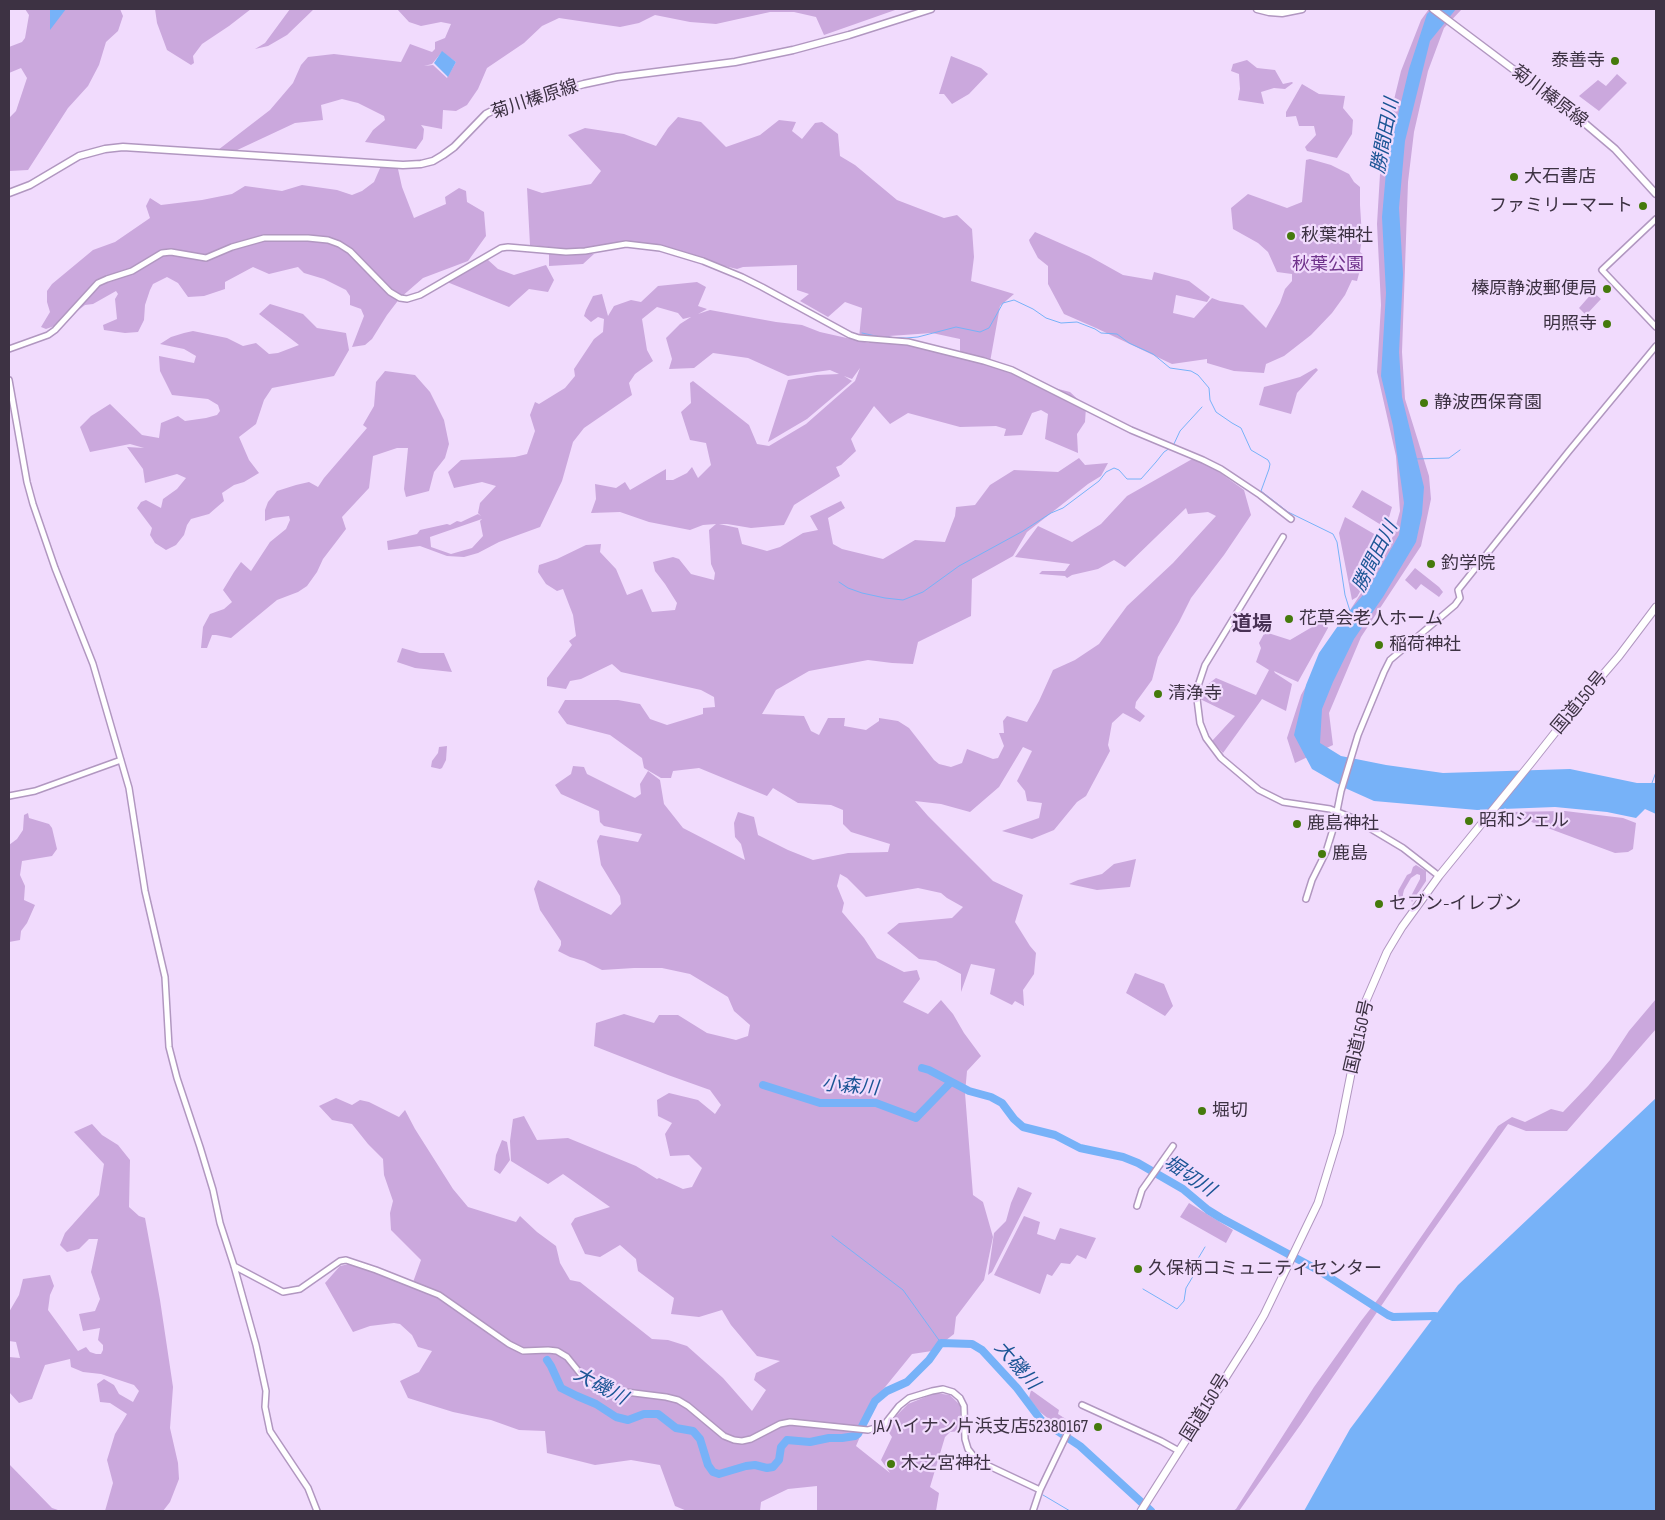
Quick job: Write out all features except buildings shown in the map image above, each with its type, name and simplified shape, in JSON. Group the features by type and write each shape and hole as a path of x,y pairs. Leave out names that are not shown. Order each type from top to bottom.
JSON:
{"highway":[{"name":"国道150号","path":"1141,1511 1250,1339 1318,1203 1340,1134 1365,1003 1376,976 1402,927 1439,876 1656,607"}],"main road":[{"name":"菊川榛原線","path":"9,193 30,185 79,156 105,149 122,147 421,164 433,161 443,155 486,114 500,107 584,84 618,77 735,62 793,50 849,35 931,9"},
{"path":"1257,9 1282,13 1302,9"},
{"name":"菊川榛原線","path":"1433,9 1589,127 1615,149 1656,194"}],"street":[{"path":"1656,219 1602,270 1656,327"},
{"path":"9,350 48,335 55,330 98,283 132,271 162,253 172,252 206,258 232,247 264,238 328,240 350,251 390,292 400,298 407,299 420,295 501,248 576,251 626,244 660,248 711,264 762,287 850,335 908,342 996,364 1131,430 1221,469 1260,495 1290,519"},
{"path":"1306,899 1312,880 1326,852 1352,756 1390,660 1455,605 1460,598 1458,590 1656,346"},
{"path":"9,380 29,489 55,568 93,664 130,788 145,892 165,978 169,1047 213,1190 220,1223 262,1368 270,1431 308,1488 318,1511"},
{"path":"1283,537 1205,665 1198,686 1198,710 1202,728 1213,749 1221,758 1259,790 1283,802 1337,811 1353,818 1403,848 1439,876"},
{"path":"9,796 36,791 121,760"},
{"path":"1137,1206 1142,1190 1173,1146"},
{"path":"234,1266 283,1292 300,1289 340,1261 346,1260 376,1270 439,1295 509,1344 523,1351 557,1351 567,1357 588,1382 602,1389 678,1400 724,1436 734,1440 751,1439 780,1424 790,1422 868,1430 884,1425 899,1406 909,1398 943,1389 953,1392 960,1398 964,1406 965,1439 968,1449 975,1458 1040,1490"},
{"path":"1082,1405 1179,1451"},
{"path":"1033,1511 1040,1490 1066,1434"}],"green space":[{"path":"25,9 120,9 123,16 118,31 106,42 99,65 88,86 68,108 28,170 9,171 9,118 16,111 27,78 21,68 9,73 9,47 22,42 25,38 29,15"},
{"path":"155,9 251,9 202,44 193,56 194,63 191,65 167,50 157,23"},
{"path":"290,9 314,9 287,35 268,46 255,49 265,43"},
{"path":"397,9 898,9 824,35 816,17 794,12 770,12 716,24 690,22 655,15 639,23 620,27 559,18 542,26 524,43 487,68 478,89 467,105 456,111 443,110 442,129 421,125 424,129 423,139 416,149 365,142 373,130 385,120 384,116 358,103 342,99 321,105 323,120 295,123 233,152 218,150 270,110 293,83 301,65 308,57 334,54 401,62 410,44 432,52 435,49 435,42 445,38 451,24 441,22 421,26 409,22","holes":["442,52 456,62 447,78 433,65 424,66 432,64"]},
{"path":"1429,9 1462,9 1444,28 1428,71 1414,132 1408,182 1402,352 1405,399 1429,476 1431,499 1421,546 1361,637 1329,713 1333,745 1295,763 1287,738 1301,695 1341,624 1380,564 1393,536 1400,511 1396,456 1377,372 1381,305 1377,224 1380,174 1389,120 1401,71 1421,20"},
{"path":"951,56 981,68 988,74 969,94 952,104 944,94 939,94"},
{"path":"1247,60 1257,68 1275,70 1283,84 1293,83 1285,89 1274,88 1261,92 1264,104 1238,100 1240,89 1239,74 1231,71 1233,64"},
{"path":"1617,74 1627,83 1599,111 1579,96 1598,80 1606,86"},
{"path":"1302,84 1319,94 1345,96 1343,108 1353,120 1352,134 1337,158 1307,151 1305,147 1316,135 1314,126 1299,126 1296,116 1286,117 1286,112"},
{"path":"678,117 701,122 726,147 760,135 779,120 796,122 792,131 802,139 815,123 822,122 838,134 840,156 855,165 897,200 944,218 957,215 972,229 974,257 971,281 1014,294 1000,306 990,362 1002,366 1027,381 1070,392 1086,407 1085,422 1077,434 1078,453 1045,439 1048,414 1041,410 1032,413 1022,435 1004,436 1006,429 996,426 960,427 908,413 890,424 874,406 851,439 856,451 841,465 836,467 840,476 794,505 784,525 751,528 719,524 738,528 742,544 767,551 780,547 803,533 818,530 810,516 841,501 845,508 828,518 833,544 842,549 883,559 915,540 945,542 955,516 956,507 975,505 990,485 1014,470 1058,472 1079,458 1085,465 1108,463 1101,476 1027,532 1013,556 972,579 971,616 918,642 913,664 868,660 809,671 776,690 762,714 804,716 811,731 819,735 828,718 845,718 844,726 866,730 879,721 879,718 898,721 909,728 939,764 951,767 962,763 967,749 993,759 998,758 1004,746 999,733 1004,733 1003,721 1007,716 1027,722 1053,670 1075,660 1099,644 1127,606 1173,563 1216,516 1208,512 1188,514 1186,508 1125,567 1114,560 1098,569 1067,578 1065,576 1039,574 1042,571 1065,571 1070,564 1015,557 1038,526 1072,542 1101,524 1127,496 1194,458 1219,472 1244,490 1251,515 1224,555 1191,598 1158,657 1152,680 1136,702 1135,708 1145,716 1140,722 1123,713 1112,723 1108,745 1110,751 1086,796 1077,802 1054,830 1032,839 1002,831 1039,818 1042,803 1027,801 1025,791 1017,781 1032,751 1023,747 999,787 970,812 941,804 915,801 993,881 1023,895 1015,922 1036,953 1034,974 1023,990 1024,1006 1015,1001 1012,1005 990,994 995,969 971,964 961,992 961,974 936,961 919,959 887,933 899,923 952,918 963,907 941,893 918,888 866,897 847,878 840,874 837,886 844,903 842,912 864,938 877,958 904,972 917,970 920,979 903,1002 928,1014 941,1000 953,1014 981,1056 967,1071 965,1093 973,1195 983,1202 993,1237 984,1280 956,1317 954,1334 932,1351 912,1354 877,1397 856,1446 890,1473 881,1460 892,1437 885,1427 908,1404 935,1393 950,1395 960,1405 961,1425 960,1431 950,1432 945,1437 930,1487 939,1493 936,1511 817,1511 817,1486 788,1489 761,1502 760,1511 687,1511 675,1506 660,1465 631,1460 595,1465 547,1453 545,1431 519,1430 491,1420 453,1412 408,1398 400,1381 419,1372 432,1351 418,1347 412,1335 400,1324 370,1326 353,1332 325,1283 340,1266 349,1264 412,1285 421,1260 391,1230 390,1213 393,1201 384,1175 383,1159 352,1124 332,1120 319,1106 336,1098 352,1105 360,1100 369,1102 399,1117 405,1110 453,1189 468,1207 516,1222 520,1216 556,1246 560,1263 570,1280 580,1282 652,1339 668,1340 687,1346 723,1378 752,1411 766,1390 754,1380 756,1373 780,1361 757,1356 731,1325 722,1310 699,1317 671,1314 674,1298 638,1271 636,1259 620,1245 600,1257 585,1254 571,1224 575,1218 610,1207 563,1174 548,1184 511,1161 510,1141 513,1119 524,1116 537,1140 568,1138 636,1166 657,1179 659,1178 683,1189 692,1187 702,1168 689,1155 670,1156 665,1134 672,1123 658,1116 657,1100 669,1093 698,1100 715,1114 721,1105 710,1090 594,1046 596,1023 624,1014 654,1023 659,1015 678,1015 707,1033 736,1040 748,1036 750,1025 734,1011 728,997 690,974 662,968 602,970 558,951 561,941 540,910 534,889 538,880 611,915 621,904 620,896 601,865 597,841 600,835 638,842 642,834 604,826 600,822 599,811 561,794 555,785 571,774 573,766 584,767 587,774 635,798 641,794 640,784 648,771 660,780 664,804 683,828 745,860 741,844 735,837 734,823 738,812 754,817 758,835 813,860 848,853 888,852 890,844 851,832 843,824 843,810 831,805 798,803 773,788 767,796 699,768 673,771 671,778 661,778 644,768 642,758 610,735 567,724 558,712 565,700 618,700 640,704 650,719 667,725 703,714 703,708 715,707 714,697 701,690 621,672 612,664 581,679 570,681 566,689 547,686 547,678 572,645 569,641 576,636 573,615 563,589 557,591 546,584 538,572 539,565 557,559 586,545 601,544 600,552 616,569 627,595 642,589 652,612 675,610 677,603 655,571 653,562 673,557 679,559 691,574 714,580 715,573 711,564 709,530 716,524 703,525 690,530 649,522 620,512 591,513 596,499 595,484 616,488 625,482 630,490 666,469 666,480 673,480 687,473 692,467 698,478 711,465 706,443 690,440 681,412 691,403 690,383 693,381 749,425 757,444 769,446 806,424 855,381 860,368 852,379 844,376 852,381 807,419 768,442 788,380 817,375 839,374 830,370 788,376 748,358 713,353 694,368 669,369 672,359 666,338 680,324 691,317 683,319 678,313 657,307 642,319 647,350 653,361 635,374 629,383 632,395 584,428 573,442 562,481 540,527 464,557 447,556 420,546 388,550 387,541 417,534 420,530 450,525 457,521 461,522 478,514 481,516 478,513 480,503 496,486 482,482 454,488 448,472 461,460 515,457 527,454 535,431 530,415 535,402 539,404 565,388 575,376 574,369 594,339 603,332 604,319 598,317 591,322 584,316 593,296 602,294 608,316 614,306 631,300 641,302 658,286 697,282 706,287 698,306 707,309 698,314 710,310 802,325 820,332 869,343 872,337 859,338 862,308 845,302 828,317 800,301 809,294 797,290 797,265 743,267 737,269 624,242 585,251 530,245 527,188 542,193 591,184 601,171 568,135 585,128 624,134 656,146","holes":["932,333 960,339 960,355 889,336","482,519 480,521 483,536 472,548 451,554 431,547 430,537"]},
{"name":"秋葉公園","path":"1310,159 1331,165 1349,174 1360,187 1362,237 1360,252 1364,255 1357,281 1352,280 1345,295 1332,313 1311,335 1284,356 1266,364 1264,373 1234,371 1207,363 1207,359 1172,364 1064,314 1048,284 1048,266 1038,258 1029,240 1035,232 1089,256 1123,275 1152,280 1154,272 1189,281 1210,297 1207,302 1176,295 1173,313 1194,318 1212,298 1243,305 1266,328 1280,303 1285,289 1292,281 1292,274 1277,272 1268,252 1258,243 1233,229 1231,208 1248,194 1287,208 1302,202 1306,160"},
{"path":"381,166 398,169 402,187 414,218 446,204 445,197 459,188 466,191 467,202 484,212 486,236 468,261 423,278 400,298 372,339 365,345 352,347 364,316 361,309 350,305 350,296 346,290 324,279 304,273 298,267 269,274 253,267 225,282 225,289 204,296 188,297 178,283 167,277 153,284 145,305 144,320 138,332 125,333 104,330 103,325 117,319 115,299 118,294 116,291 93,304 85,305 60,324 46,329 41,327 50,312 47,302 47,291 52,284 93,250 115,242 150,218 146,206 150,198 161,205 232,194 245,186 282,191 302,185 337,190 352,195 362,191 374,182"},
{"path":"549,254 594,254 583,264 549,266"},
{"path":"487,259 498,269 514,275 546,265 554,280 548,292 529,289 509,307 447,282"},
{"path":"1593,292 1601,299 1586,315 1579,308"},
{"path":"270,304 303,314 317,328 346,333 349,350 334,376 272,388 264,400 256,424 239,437 249,460 259,473 222,493 224,501 209,514 191,519 184,535 176,545 166,550 155,543 150,535 152,528 137,508 141,502 146,500 161,508 163,499 177,489 186,478 177,474 145,483 143,469 127,447 144,448 130,444 90,452 80,427 91,416 110,404 142,435 159,438 161,423 178,416 185,421 217,415 220,411 218,405 208,399 172,395 160,371 159,356 194,363 196,356 184,349 160,344 171,337 193,331 227,338 243,346 256,343 269,354 278,353 299,345 259,314"},
{"path":"1316,368 1318,370 1297,393 1291,414 1259,405 1264,387 1300,377"},
{"path":"385,371 415,375 430,392 444,420 449,444 445,458 434,472 429,491 406,497 404,489 408,448 397,448 373,456 369,488 342,517 346,529 323,559 307,586 298,592 277,600 231,638 212,635 207,648 201,648 203,627 210,614 224,609 232,602 223,590 241,562 251,571 270,542 286,529 290,520 289,516 265,521 265,510 268,502 277,491 296,485 309,482 318,487 367,428 363,425 374,406 376,382"},
{"path":"1362,490 1392,507 1386,528 1352,507"},
{"path":"1345,517 1388,542 1357,597 1352,600 1339,533"},
{"path":"1415,568 1439,587 1443,592 1439,597 1421,584 1416,590 1405,580"},
{"path":"1324,620 1328,628 1298,682 1274,671 1292,684 1286,711 1262,699 1223,753 1212,741 1235,716 1200,699 1203,688 1216,678 1256,695 1269,670 1256,662 1261,648 1259,643 1265,632 1290,640"},
{"path":"402,648 420,653 444,653 452,672 415,668 397,662"},
{"path":"447,746 446,760 442,768 431,767 439,747"},
{"path":"1565,811 1623,818 1636,823 1633,849 1628,852 1615,853 1510,814 1509,812"},
{"path":"28,813 29,818 49,824 52,828 57,849 52,856 22,861 20,875 25,886 24,900 35,905 21,931 20,940 9,942 9,845 17,839 23,830 24,815"},
{"path":"1136,859 1130,887 1097,890 1069,884 1102,874 1114,864"},
{"path":"1416,865 1426,871 1426,881 1412,902 1410,898 1420,879 1420,875 1417,874 1411,878 1404,890 1403,899 1399,899 1398,891 1407,875 1411,873"},
{"path":"1135,973 1164,984 1173,1006 1165,1016 1126,993"},
{"path":"1656,999 1656,1029 1567,1131 1526,1131 1508,1124 1424,1243 1301,1424 1239,1511 1233,1511 1314,1387 1378,1299 1498,1126 1512,1117 1525,1122 1551,1109 1563,1112 1610,1060 1629,1031"},
{"path":"92,1124 102,1135 118,1145 130,1160 129,1207 139,1216 145,1218 173,1387 170,1428 178,1463 179,1479 170,1502 163,1511 105,1511 113,1483 107,1460 115,1434 127,1414 110,1403 100,1402 97,1384 104,1379 114,1385 119,1394 133,1402 139,1391 134,1385 101,1374 83,1372 71,1367 70,1359 45,1365 32,1399 19,1403 9,1392 9,1357 20,1358 16,1342 9,1341 9,1312 19,1295 23,1279 50,1275 54,1286 50,1295 48,1310 78,1351 86,1347 90,1352 101,1354 103,1350 103,1345 98,1340 100,1328 83,1331 79,1314 95,1311 100,1299 91,1272 98,1239 89,1239 79,1249 67,1252 60,1245 65,1233 99,1195 104,1164 74,1132"},
{"path":"502,1140 507,1142 510,1160 500,1174 494,1170 496,1155"},
{"path":"1018,1187 1032,1193 992,1272 988,1275 994,1233 1006,1221"},
{"path":"1189,1203 1233,1230 1226,1243 1180,1217"},
{"path":"1024,1216 1040,1222 1037,1234 1055,1240 1060,1228 1096,1238 1086,1259 1077,1255 1070,1264 1061,1263 1052,1276 1047,1274 1040,1294 994,1275"},
{"path":"1031,1390 1059,1410 1058,1414 1069,1421 1065,1432 1040,1412 1029,1398"},
{"path":"9,1464 52,1508 61,1511 9,1511"}],"water":[{"path":"50,9 66,9 50,30"},
{"path":"1432,9 1456,9 1430,41 1405,141 1399,208 1403,274 1399,352 1402,397 1424,487 1422,514 1416,542 1383,597 1354,639 1333,682 1322,709 1320,743 1341,756 1443,773 1570,769 1637,783 1656,783 1656,814 1645,809 1636,818 1607,812 1555,807 1477,810 1374,801 1345,788 1312,769 1294,735 1306,685 1319,653 1342,620 1368,589 1399,535 1404,503 1393,426 1381,376 1386,293 1382,217 1387,161 1409,69 1427,14"},
{"path":"442,51 456,62 448,77 434,63"},
{"path":"1656,1098 1656,1511 1304,1511 1350,1429 1458,1285"}],"waterway":[{"name":"勝間田川","path":"862,333 880,337 906,338 918,337 956,327 980,332 989,328 1003,303 1014,300 1046,318 1061,323 1077,322 1101,333 1117,334 1129,343 1153,354 1170,368 1191,371 1198,375 1209,388 1210,400 1216,412 1241,428 1251,450 1268,460 1270,464 1269,469 1261,491 1288,512 1333,534 1337,542 1345,595 1350,611"},
{"path":"1173,446 1180,431 1202,407"},
{"path":"839,582 848,588 862,593 885,598 903,600 923,592 959,566 1063,508 1099,481 1106,472 1114,468 1119,470 1127,479 1141,479 1164,452 1170,448"},
{"path":"1416,459 1449,458 1460,450"},
{"path":"1652,783 1656,772"},
{"name":"堀切川","path":"922,1068 969,1091 991,1097 1002,1103 1014,1119 1023,1127 1055,1135 1080,1148 1123,1157 1138,1163 1183,1189 1208,1210 1221,1218 1318,1270 1388,1315 1393,1317 1435,1316"},
{"name":"小森川","path":"763,1085 820,1103 876,1103 916,1118 951,1082"},
{"path":"832,1236 903,1290 941,1343"},
{"path":"1143,1289 1177,1309 1184,1301 1186,1288 1195,1273 1193,1267 1205,1247"},
{"name":"大磯川","path":"547,1360 561,1388 596,1404 616,1417 628,1420 644,1414 658,1414 676,1428 693,1431 700,1439 708,1465 713,1472 719,1474 746,1466 773,1467 779,1460 781,1447 787,1440 810,1442 855,1436 858,1434 875,1401 887,1391 907,1382 929,1360 941,1343 972,1344 982,1350 1017,1388 1041,1420 1080,1446 1151,1511"},
{"path":"1043,1495 1070,1511"}],"place":[{"name":"泰善寺","path":"1615,61"},
{"name":"大石書店","path":"1514,177"},
{"name":"ファミリーマート","path":"1643,206"},
{"name":"秋葉神社","path":"1291,236"},
{"name":"榛原静波郵便局","path":"1607,289"},
{"name":"明照寺","path":"1607,324"},
{"name":"静波西保育園","path":"1424,403"},
{"name":"釣学院","path":"1431,564"},
{"name":"花草会老人ホーム","path":"1289,619"},
{"name":"稲荷神社","path":"1379,645"},
{"name":"清浄寺","path":"1158,694"},
{"name":"昭和シェル","path":"1469,821"},
{"name":"鹿島神社","path":"1297,824"},
{"name":"鹿島","path":"1322,854"},
{"name":"セブン-イレブン","path":"1379,904"},
{"name":"堀切","path":"1202,1111"},
{"name":"久保柄コミュニティセンター","path":"1138,1269"},
{"name":"JAハイナン片浜支店52380167","path":"1098,1427"},
{"name":"木之宮神社","path":"891,1464"}],"district":[{"name":"道場","path":"1252,625"}]}
